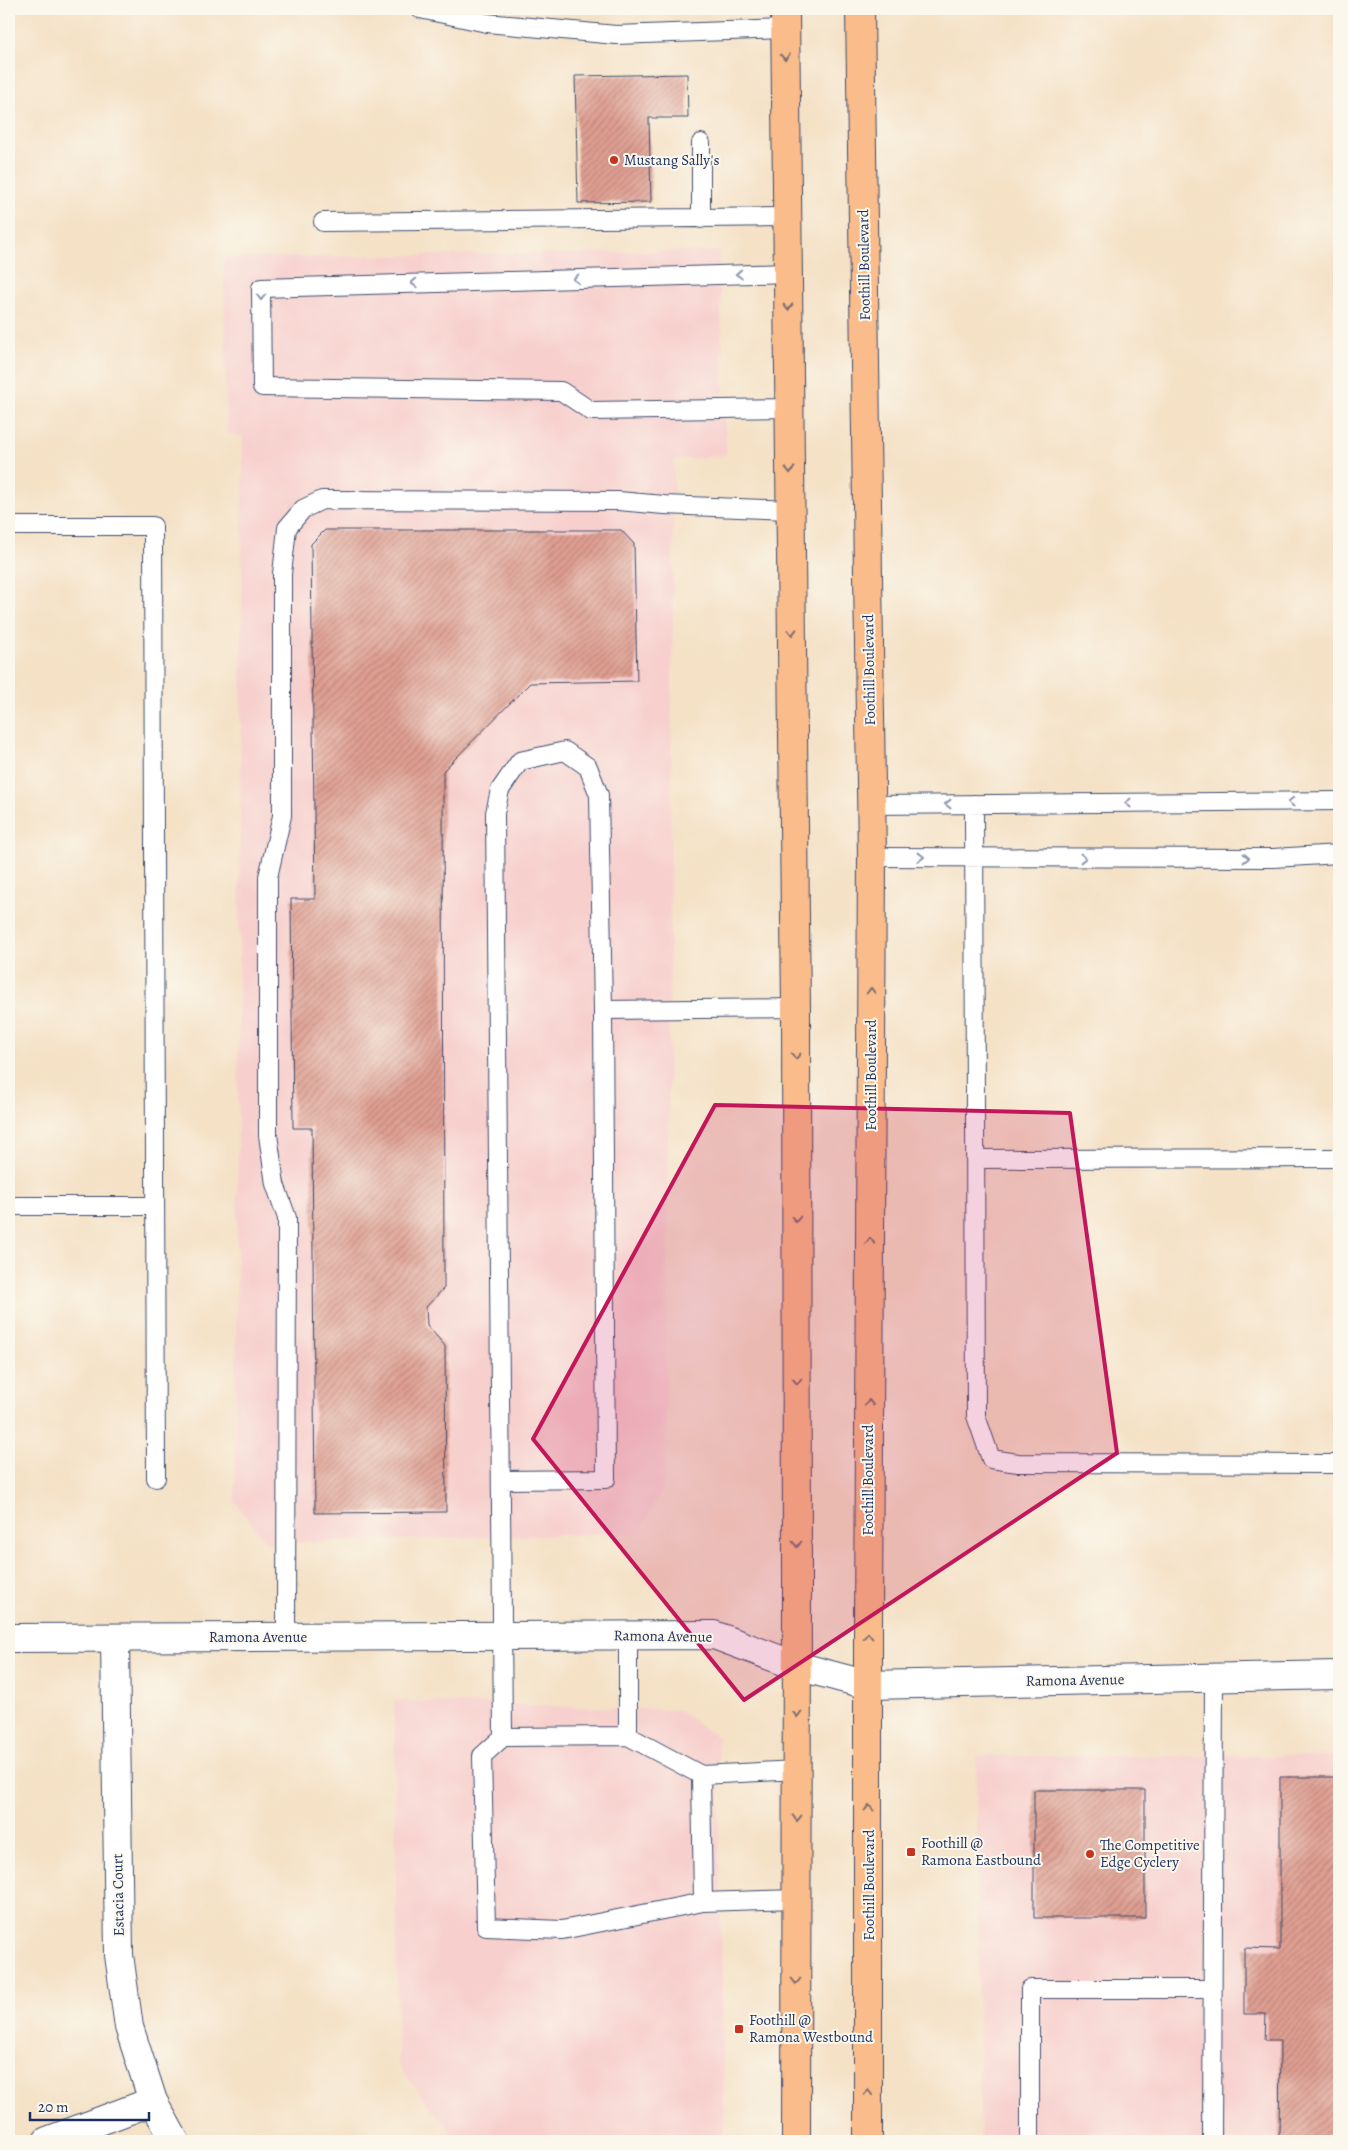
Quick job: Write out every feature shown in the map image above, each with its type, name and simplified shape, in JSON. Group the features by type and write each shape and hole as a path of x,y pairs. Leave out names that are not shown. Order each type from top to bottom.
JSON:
{"main road":[{"name":"Foothill Boulevard","path":"860,9 872,857 868,2141"},
{"path":"785,19 796,1008 798,1666 796,2141"}],"street":[{"name":"Ramona Avenue","path":"9,1638 714,1634 798,1666 868,1685 1339,1675"},
{"name":"Estacia Court","path":"115,1638 119,1955 128,2028 153,2100 175,2141"},
{"path":"47,2141 153,2100"}],"lane":[{"path":"420,9 487,23 616,35 785,19"},
{"path":"700,143 701,218"},
{"path":"323,222 787,218"},
{"path":"788,273 261,288 262,388 561,391 591,411 790,408"},
{"path":"286,1637 287,1218 275,1184 268,1135 267,947 268,877 282,816 282,574 287,528 303,509 322,500 618,501 664,505 791,510"},
{"path":"9,526 153,526 156,1478"},
{"path":"501,1480 606,1479 603,1010 599,795 588,767 565,751 520,761 500,790 495,813 503,1737"},
{"path":"871,805 1339,801"},
{"path":"974,804 976,1416 991,1459 1018,1463 1339,1464"},
{"path":"872,857 1272,858 1339,854"},
{"path":"603,1010 796,1008"},
{"path":"975,1159 1339,1158"},
{"path":"9,1206 155,1206"},
{"path":"628,1635 628,1736"},
{"path":"1212,2141 1214,1678"},
{"path":"796,1899 703,1902 562,1930 486,1927 482,1756 503,1737 628,1736 701,1775 798,1770"},
{"path":"701,1775 703,1902"},
{"path":"1030,2141 1030,1989 1212,1989"}],"highlighted area":[{"path":"715,1105 1070,1113 1117,1453 744,1700 533,1439"}],"shaded area":[{"path":"719,251 726,455 674,460 665,1482 640,1533 267,1543 235,1502 243,436 227,434 224,258"},
{"path":"394,1701 678,1710 718,1738 724,2141 457,2141 398,2065"},
{"path":"976,1756 1339,1756 1339,2141 980,2141"}],"building":[{"name":"Mustang Sally's","path":"687,74 688,118 649,118 651,202 578,203 575,76"},
{"path":"325,530 621,530 634,544 637,681 530,683 443,771 444,1288 426,1307 427,1325 445,1346 446,1512 315,1513 312,1128 293,1128 291,899 315,899 311,544"},
{"path":"1280,1777 1339,1777 1339,2141 1279,2141 1280,2040 1265,2040 1266,2014 1244,2014 1244,1948 1280,1949"},
{"name":"The Competitive Edge Cyclery","path":"1034,1790 1145,1790 1145,1918 1034,1918"}],"place":[{"name":"Mustang Sally's","path":"614,160"},
{"name":"Foothill @ Ramona Eastbound","path":"911,1852"},
{"name":"The Competitive Edge Cyclery","path":"1090,1854"},
{"name":"Foothill @ Ramona Westbound","path":"739,2029"}]}
